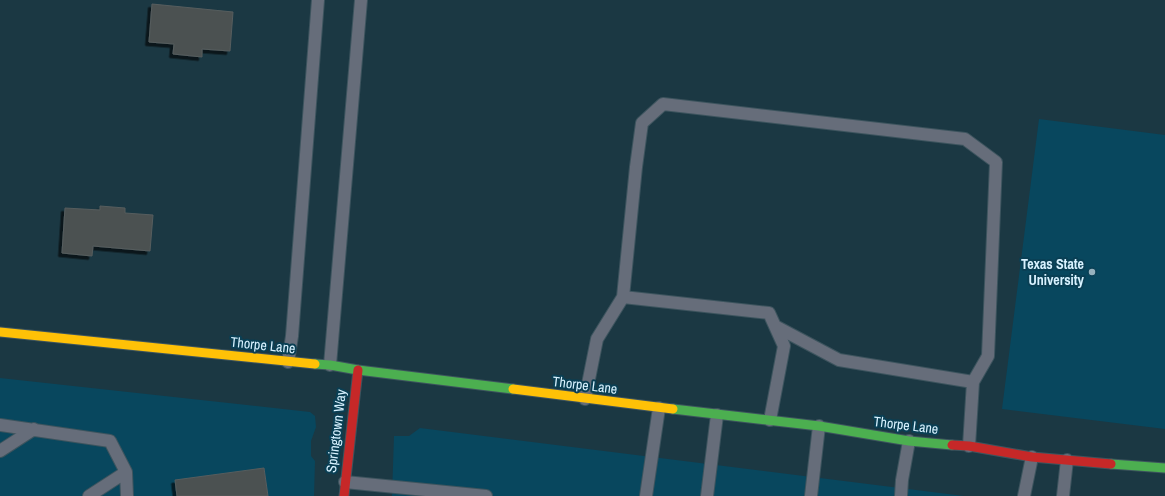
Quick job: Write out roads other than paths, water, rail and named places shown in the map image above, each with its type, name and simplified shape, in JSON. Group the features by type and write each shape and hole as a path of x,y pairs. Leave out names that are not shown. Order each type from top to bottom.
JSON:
{"street":[{"name":"Thorpe Lane","path":"0,332 330,365 358,370 585,399 819,426 909,441 969,446 1032,457 1165,468"},
{"name":"Springtown Way","path":"344,496 358,370"}],"lane":[{"path":"288,362 292,336 318,0"},
{"path":"330,365 361,0"},
{"path":"585,399 597,339 623,297 642,123 663,104 965,139 996,162 988,356 973,382 969,446"},
{"path":"623,297 769,313 784,346 770,420"},
{"path":"775,326 839,360 973,382"},
{"path":"646,496 659,408"},
{"path":"707,496 717,415"},
{"path":"0,425 110,441 126,472 127,496"},
{"path":"811,496 819,426"},
{"path":"0,451 34,430"},
{"path":"901,496 902,480 909,441"},
{"path":"1024,496 1032,457"},
{"path":"1063,496 1067,460"},
{"path":"89,496 126,472"},
{"path":"345,482 486,496"}],"place":[{"name":"Texas State University","path":"1092,272"}]}
